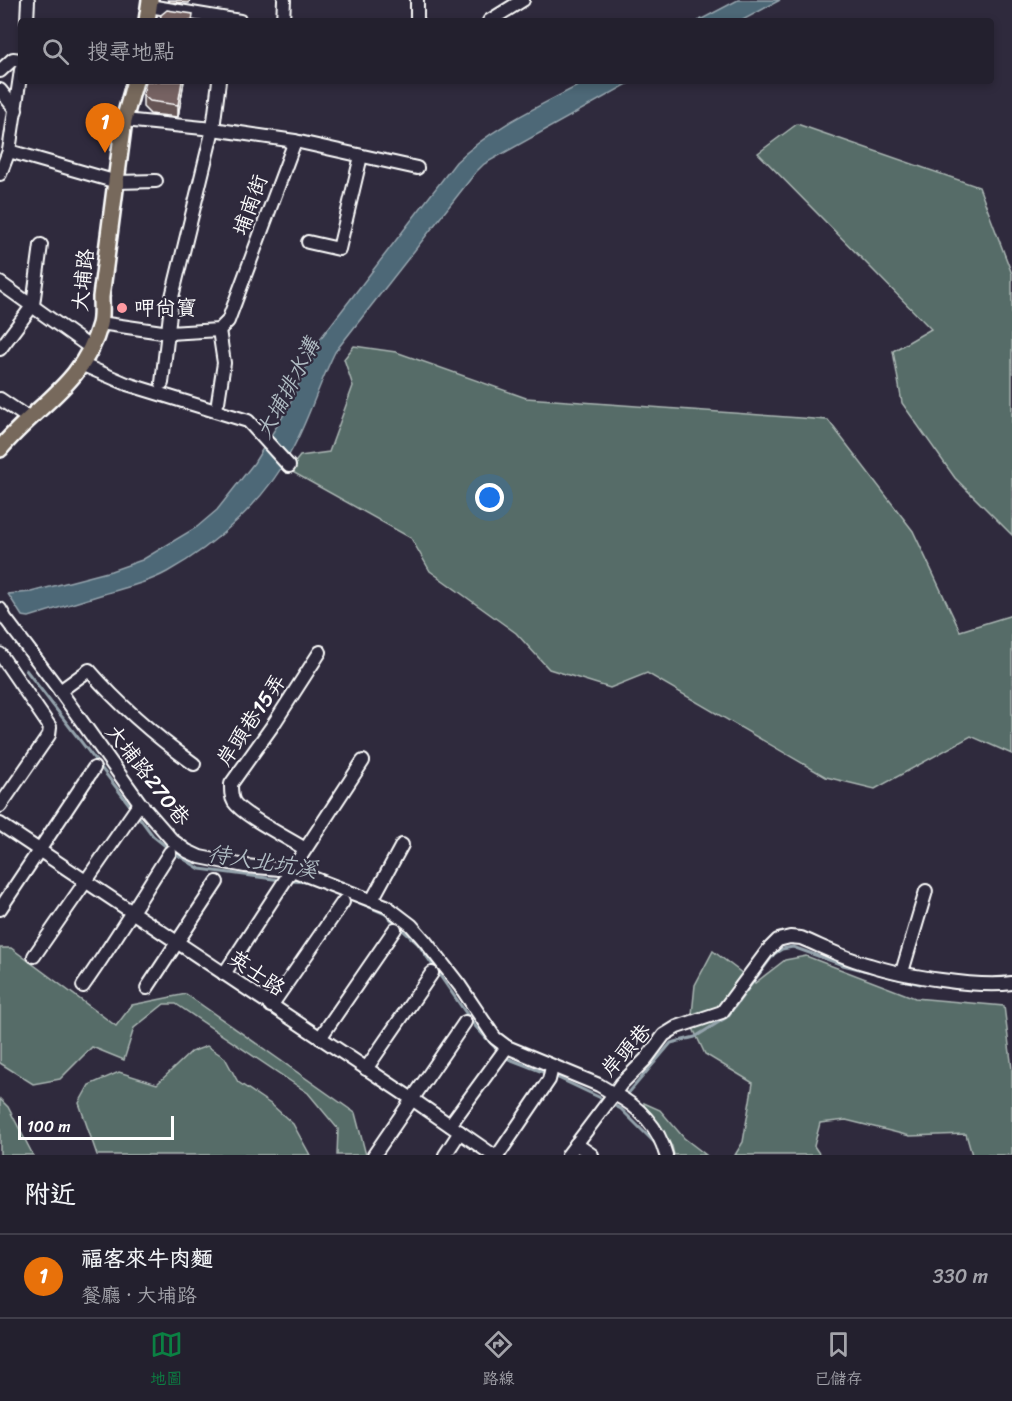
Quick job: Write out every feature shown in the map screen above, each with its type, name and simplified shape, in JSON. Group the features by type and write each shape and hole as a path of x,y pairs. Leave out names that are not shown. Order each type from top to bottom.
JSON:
{"main road":[{"name":"大埔路","path":"0,449 28,418 41,409 82,366 91,348 100,323 101,297 124,120 134,84"}],"street":[{"path":"27,18 28,0"},
{"path":"283,18 284,0"},
{"path":"417,0 417,18"},
{"path":"494,18 524,0"},
{"path":"149,9 217,18"},
{"path":"0,70 13,59 18,60"},
{"path":"0,174 9,151 19,84"},
{"path":"162,383 172,297 213,129 219,84"},
{"path":"0,90 16,110"},
{"path":"124,120 213,129 295,141 417,168"},
{"name":"埔南街","path":"219,330 228,321 295,141"},
{"path":"9,151 117,182 156,181"},
{"path":"308,242 339,249 361,156"},
{"path":"0,349 33,305 41,245"},
{"path":"0,283 91,348"},
{"path":"100,323 169,333 219,330 224,363 218,402"},
{"path":"82,366 127,384 249,421 288,466"},
{"path":"0,399 28,418"},
{"name":"大埔路270巷","path":"2,615 140,803 172,840 200,858 245,866 292,870"},
{"name":"岸頭巷15弄","path":"305,849 249,815 235,803 231,794 231,784 273,725 320,652"},
{"path":"0,654 50,727 49,735 0,806"},
{"name":"大埔路270巷","path":"60,691 89,670 128,711 194,764"},
{"path":"224,974 363,761"},
{"path":"0,909 94,768"},
{"path":"34,956 130,814 140,803"},
{"name":"英士路","path":"0,824 493,1155"},
{"path":"292,870 372,900 402,845"},
{"path":"83,986 125,925 170,852"},
{"path":"147,988 218,882"},
{"path":"902,972 926,891"},
{"name":"岸頭巷","path":"372,900 386,906 411,925 460,986 495,1038 507,1047 599,1085 614,1094 664,1035 683,1024 722,1012 777,940 790,937 801,938 869,965 902,972 984,984 1012,983"},
{"path":"272,1006 343,902"},
{"path":"320,1038 395,929"},
{"path":"366,1069 432,974"},
{"path":"374,1155 465,1022"},
{"path":"445,1155 455,1129 507,1047"},
{"path":"498,1155 549,1080 552,1067"},
{"path":"592,1155 572,1150 614,1094 627,1101 653,1125 662,1140 666,1155"}],"green space":[{"path":"797,124 979,187 1012,274 1012,535 955,478 902,403 893,351 931,329 758,153"},
{"path":"354,346 396,352 526,398 828,420 913,531 960,631 1012,615 1012,754 971,736 875,789 826,777 647,673 610,688 549,669 516,633 430,571 411,538 289,470 300,456 329,452 353,386 344,359"},
{"path":"0,948 11,948 116,1026 132,1005 186,994 355,1113 366,1155 337,1155 338,1129 308,1093 176,1004 164,1004 134,1028 124,1060 92,1047 60,1079 33,1084 0,1063"},
{"path":"713,951 755,983 785,960 806,956 915,998 1004,1006 1012,1069 1012,1155 972,1155 966,1134 910,1136 846,1120 820,1123 814,1146 820,1155 735,1155 743,1142 753,1083 705,1054 691,1024 695,985"},
{"path":"207,1046 225,1058 238,1082 272,1105 293,1124 310,1155 97,1155 79,1103 89,1085 119,1072 157,1084 191,1052"},
{"path":"0,1099 8,1107 33,1155 0,1155"},
{"path":"644,1103 660,1110 684,1138 706,1155 674,1155 672,1146 645,1118"}],"water":[{"path":"738,0 780,0 747,18 704,18"},
{"path":"581,84 628,84 484,164 476,172 335,352 299,437 282,467 255,503 222,534 160,576 29,617 22,616 8,594 31,592 111,571 142,560 197,527 217,510 254,463 288,408 317,343 456,162 470,149 502,127"}],"building":[{"path":"167,10 193,14 192,18 160,18"},
{"path":"145,84 182,84 178,105 150,101 143,95"}],"waterway":[{"name":"待人北坑溪","path":"26,670 132,808"},
{"name":"待人北坑溪","path":"136,813 153,836 168,848"},
{"name":"待人北坑溪","path":"173,852 200,869 281,880"},
{"name":"待人北坑溪","path":"291,881 308,882"},
{"name":"待人北坑溪","path":"344,896 385,914 418,944 475,1026 499,1052"},
{"path":"626,1096 671,1043 695,1037 727,1017 774,954 782,949 793,947 843,965 883,975"},
{"path":"890,977 920,984"},
{"name":"待人北坑溪","path":"504,1057 548,1074"},
{"name":"待人北坑溪","path":"554,1076 605,1100"},
{"name":"待人北坑溪","path":"611,1104 621,1109 657,1145"}],"place":[{"name":"福客來牛肉麵","path":"105,153"},
{"name":"呷尚寶","path":"122,308"}],"water label":[{"name":"大埔排水溝","path":"287,388"}]}
